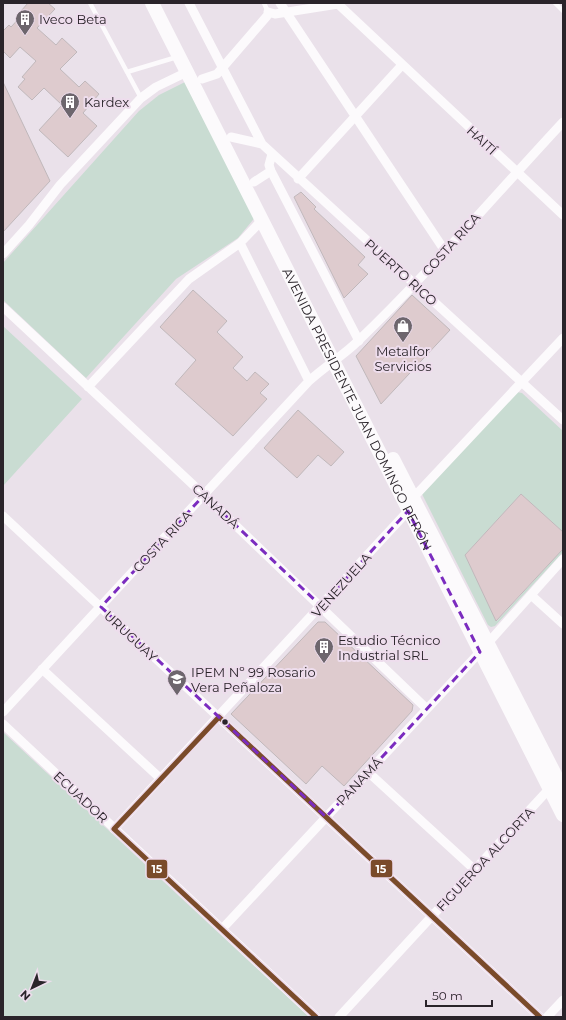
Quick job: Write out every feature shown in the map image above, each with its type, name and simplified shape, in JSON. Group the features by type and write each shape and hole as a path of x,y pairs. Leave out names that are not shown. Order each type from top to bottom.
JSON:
{"main road":[{"name":"AVENIDA PRESIDENTE JUAN DOMINGO PERÓN","path":"152,3 263,219 338,359"},
{"name":"AVENIDA PRESIDENTE JUAN DOMINGO PERÓN","path":"163,3 232,137 338,359 410,505 559,786 563,815"}],"street":[{"path":"189,3 262,144"},
{"path":"280,3 445,250"},
{"name":"HAITÍ","path":"286,12 338,4 563,215"},
{"path":"202,79 217,74 267,14 286,12"},
{"path":"298,179 402,65"},
{"path":"3,254 29,225 60,185 141,98 156,87 188,72"},
{"name":"COSTA RICA","path":"3,712 309,381 359,341 414,284 563,122"},
{"path":"232,137 262,144"},
{"name":"PUERTO RICO","path":"262,144 298,179 563,420"},
{"path":"272,154 269,165 270,171 359,341"},
{"path":"254,182 270,171"},
{"path":"88,387 188,279 240,243 263,219"},
{"path":"240,243 309,381"},
{"name":"CANADÁ","path":"3,307 204,495 427,709"},
{"name":"VENEZUELA","path":"114,829 321,606 410,505 563,338"},
{"name":"URUGUAY","path":"3,516 540,1017"},
{"name":"PANAMÁ","path":"222,929 427,709 563,559"},
{"path":"531,594 563,624"},
{"path":"42,669 161,779"},
{"name":"ECUADOR","path":"3,724 316,1017"},
{"path":"368,772 475,870"},
{"name":"FIGUEROA ALCORTA","path":"339,1017 475,870 559,786"},
{"path":"547,1017 563,1000"}],"lane":[{"path":"90,3 141,98"},
{"path":"264,3 267,14"},
{"path":"555,3 563,11"},
{"path":"127,72 180,56"}],"highlighted area":[{"path":"204,495 321,606 408,511 480,652 326,817 101,607"}],"green space":[{"path":"187,81 257,215 238,238 176,279 86,378 3,300 3,263 139,111 159,95"},
{"path":"3,326 82,399 3,486"},
{"path":"517,392 522,393 563,431 563,532 521,494 465,555 497,621 563,549 563,552 495,626 491,627 488,625 422,494"},
{"path":"3,732 309,1017 3,1017"}],"building":[{"path":"28,3 48,3 55,9 37,28 56,45 62,38 77,52 60,69 79,87 85,81 99,94 83,113 97,126 68,157 39,130 62,105 44,88 32,100 18,87 25,79 22,77 36,61 20,47 10,58 3,51 3,31 9,25 11,27 23,14 21,11"},
{"path":"3,82 50,181 3,232"},
{"path":"301,192 316,207 314,209 365,257 358,265 368,274 344,298 294,197"},
{"path":"193,290 227,321 217,332 243,357 233,368 247,381 255,372 269,384 260,393 267,399 233,436 175,384 196,360 160,327"},
{"name":"Metalfor Servicios","path":"412,295 450,330 381,404 356,356"},
{"path":"298,410 344,452 331,466 318,455 297,478 264,448"},
{"path":"521,494 563,532 563,549 496,621 465,555"},
{"name":"Estudio Técnico Industrial SRL","path":"318,622 325,622 413,705 412,711 344,786 322,766 306,784 231,714"}],"transit line":[{"name":"15","path":"316,1017 114,829 219,717 540,1017"}],"place":[{"name":"Iveco Beta","path":"25,36"},
{"name":"Kardex","path":"70,119"},
{"name":"Metalfor Servicios","path":"403,343"},
{"name":"Estudio Técnico Industrial SRL","path":"324,664"},
{"name":"IPEM Nº 99 Rosario Vera Peñaloza","path":"177,696"}]}
